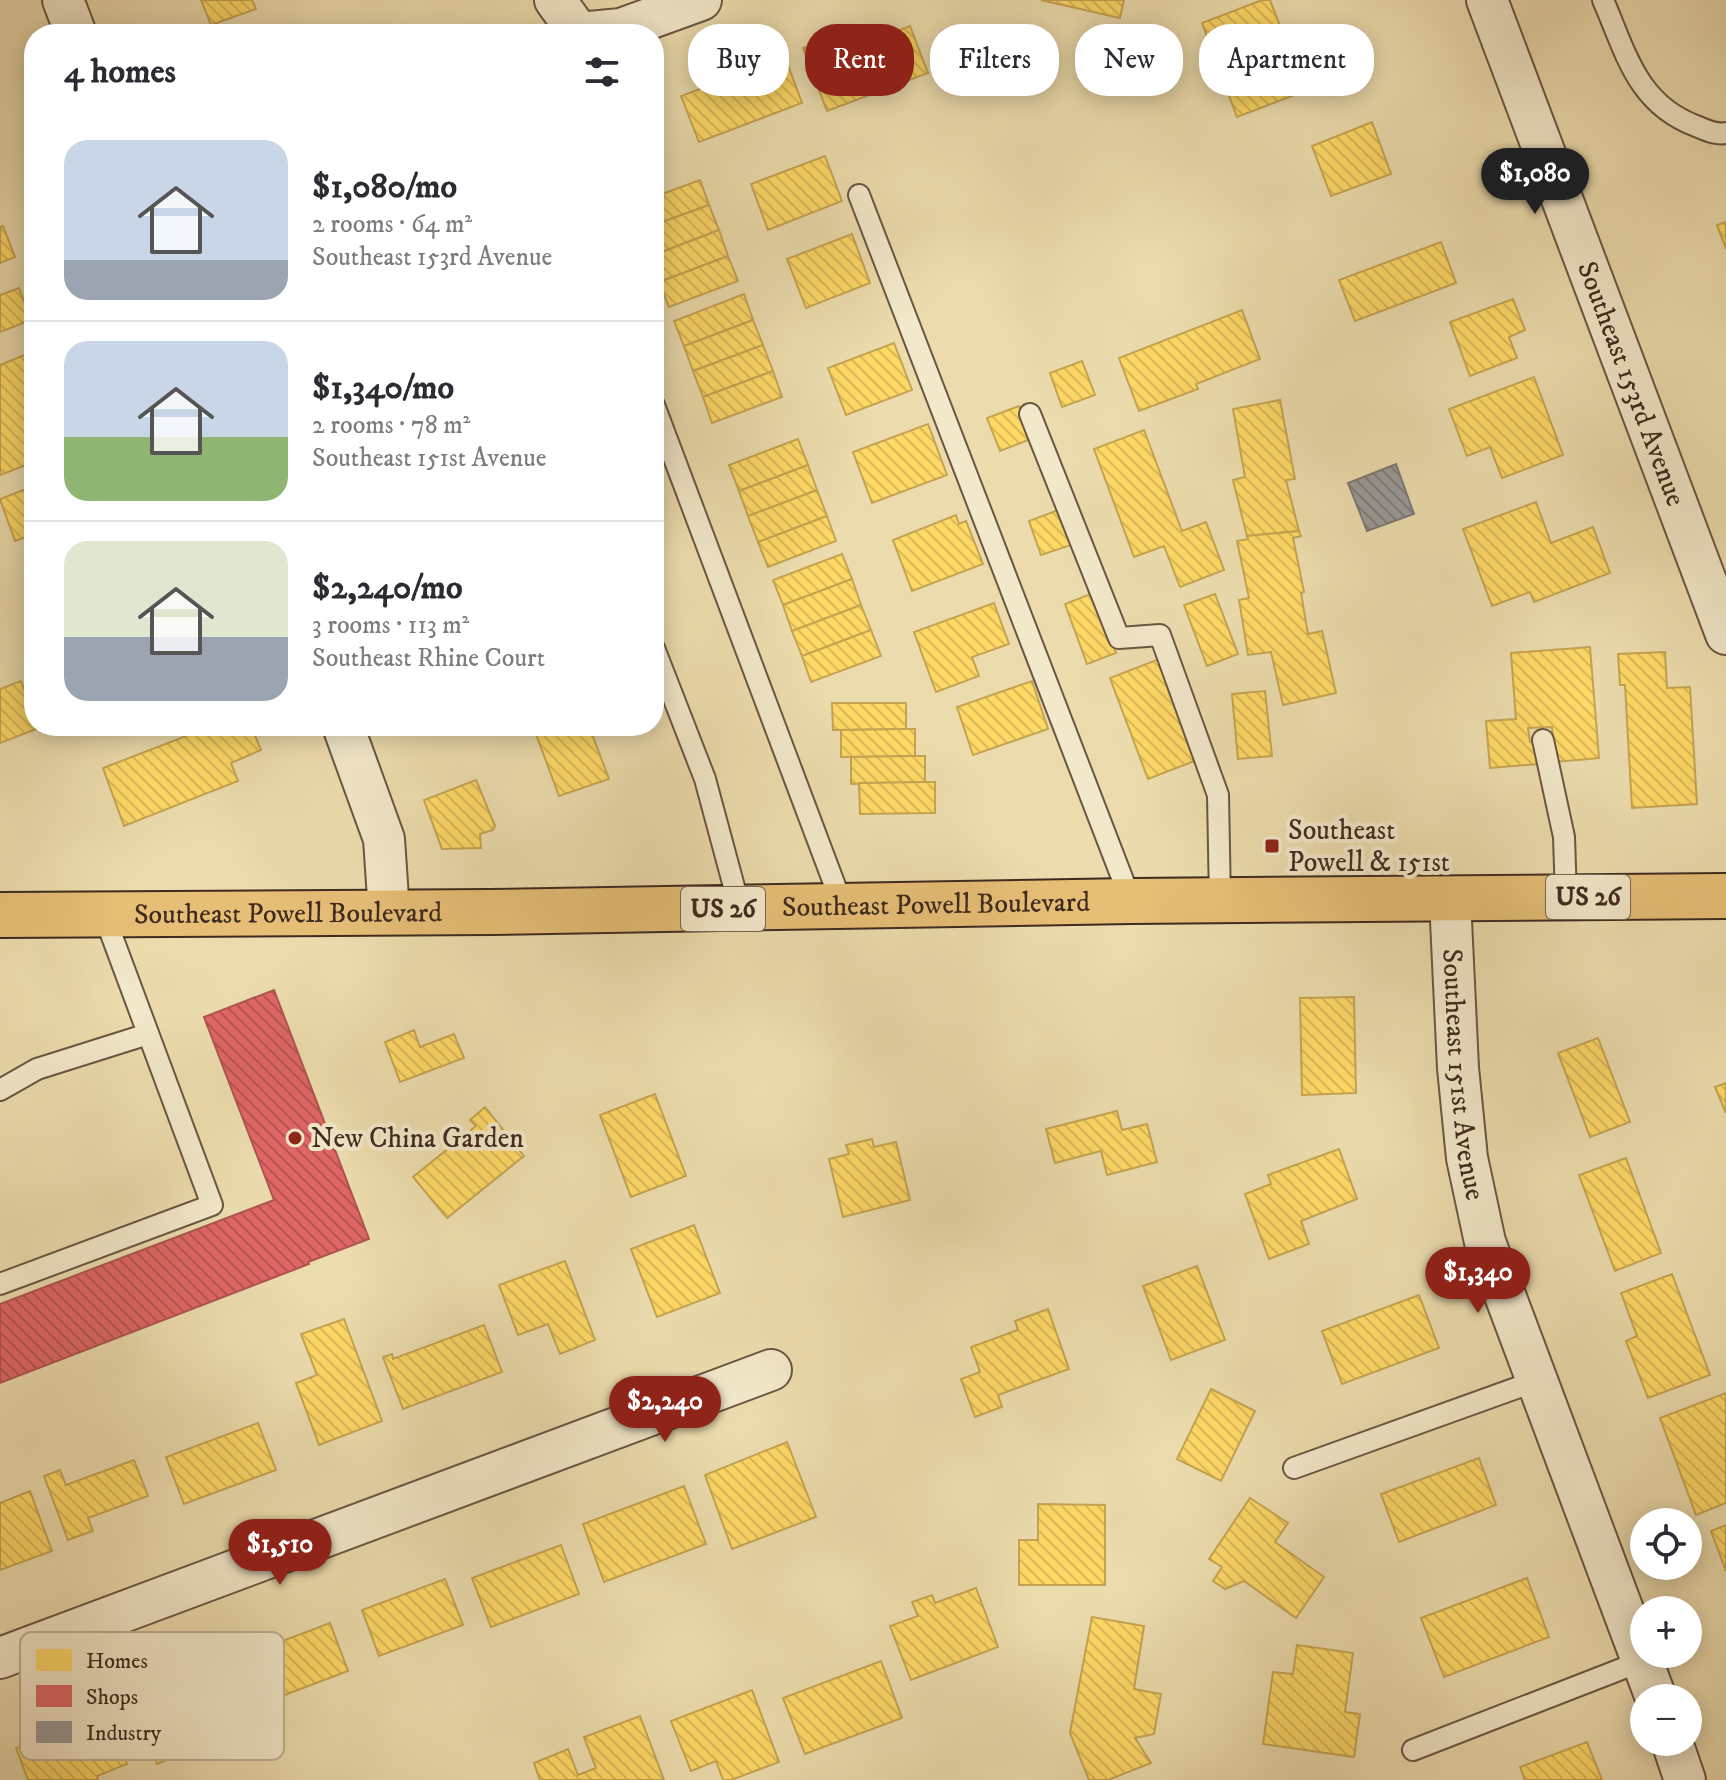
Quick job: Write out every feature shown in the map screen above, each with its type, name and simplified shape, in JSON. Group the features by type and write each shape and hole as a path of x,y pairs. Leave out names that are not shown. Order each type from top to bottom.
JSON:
{"main road":[{"name":"Southeast Powell Boulevard","path":"0,915 1726,896"}],"street":[{"path":"63,0 72,24"},
{"path":"555,0 572,24"},
{"path":"635,24 701,0"},
{"name":"Southeast 153rd Avenue","path":"1487,0 1726,634"},
{"path":"347,736 384,839 389,913"},
{"name":"Southeast 151st Avenue","path":"1450,899 1458,1068 1467,1158 1485,1242 1630,1629"},
{"path":"70,1632 771,1370"},
{"path":"0,1658 20,1651"},
{"path":"1677,1756 1685,1780"}],"lane":[{"path":"1603,0 1636,76 1653,101 1686,122 1718,134 1726,133"},
{"path":"859,195 1131,901"},
{"path":"1030,414 1119,638 1160,635 1218,795 1220,901"},
{"path":"664,432 843,907"},
{"path":"664,674 705,779 740,909"},
{"path":"1543,740 1564,837 1566,898"},
{"path":"0,1284 212,1205 104,915"},
{"path":"0,1090 37,1069 148,1034"},
{"path":"1294,1468 1536,1381"},
{"path":"1413,1750 1630,1666"}],"building: Homes":[{"path":"201,0 252,0 256,9 211,24"},
{"path":"1041,0 1124,0 1120,18"},
{"path":"1262,0 1270,0 1279,24 1202,24"},
{"path":"914,36 928,73 914,78"},
{"path":"789,68 802,103 699,142 681,96 688,93 688,96 789,96"},
{"path":"821,96 867,96 827,111"},
{"path":"1229,96 1292,96 1237,117"},
{"path":"1372,122 1391,174 1331,196 1312,146"},
{"path":"825,156 842,201 768,230 751,184"},
{"path":"700,180 709,205 664,221 664,193"},
{"path":"709,205 719,230 664,251 664,221"},
{"path":"1726,222 1726,249 1717,225"},
{"path":"3,226 15,257 0,263 0,227"},
{"path":"719,230 728,256 664,280 664,251"},
{"path":"852,234 870,283 806,308 787,259"},
{"path":"1441,242 1456,283 1355,321 1339,280"},
{"path":"728,256 738,281 669,307 664,294 664,280"},
{"path":"19,288 24,301 24,323 0,332 0,295"},
{"path":"744,294 753,320 684,346 674,321"},
{"path":"1513,299 1525,330 1509,337 1517,358 1470,376 1450,322"},
{"path":"1242,310 1260,359 1196,384 1198,389 1139,411 1119,358"},
{"path":"753,320 763,345 693,371 684,346"},
{"path":"894,343 912,390 846,415 828,368"},
{"path":"763,345 773,371 703,397 693,371"},
{"path":"24,355 24,466 0,475 0,365"},
{"path":"1082,361 1095,395 1062,407 1050,373"},
{"path":"773,371 782,397 712,423 703,397"},
{"path":"1534,377 1563,455 1502,478 1490,447 1467,456 1449,409"},
{"path":"1280,400 1295,479 1286,480 1299,531 1247,536 1233,480 1245,477 1233,409"},
{"path":"1019,406 1031,439 1000,451 987,418"},
{"path":"928,424 947,475 872,503 853,452"},
{"path":"1144,430 1182,531 1206,522 1224,570 1180,587 1164,546 1134,557 1094,449"},
{"path":"798,439 808,465 739,491 729,465"},
{"path":"808,465 817,490 748,516 739,491"},
{"path":"24,490 24,538 15,541 0,499"},
{"path":"817,490 827,516 758,542 748,516"},
{"path":"1536,502 1551,543 1593,527 1610,573 1534,602 1530,592 1492,606 1463,529"},
{"path":"1061,509 1074,544 1041,555 1029,521"},
{"path":"956,515 959,524 966,521 983,564 912,591 893,540"},
{"path":"827,516 836,541 768,567 758,542"},
{"path":"1299,531 1301,536 1293,538 1304,592 1301,593 1308,634 1322,631 1336,693 1283,705 1271,652 1248,655 1239,600 1249,598 1237,541 1248,539 1247,536"},
{"path":"842,554 852,579 783,605 773,580"},
{"path":"852,579 861,605 792,631 783,605"},
{"path":"1093,593 1116,653 1087,664 1065,604"},
{"path":"1215,594 1238,654 1207,666 1184,605"},
{"path":"994,603 1009,644 972,657 979,676 936,692 914,632"},
{"path":"861,605 871,630 802,656 792,631"},
{"path":"871,630 881,656 811,682 802,656"},
{"path":"1590,647 1599,758 1555,762 1552,727 1528,728 1530,742 1536,742 1538,764 1490,768 1486,721 1516,719 1511,653"},
{"path":"1665,652 1667,688 1690,687 1697,804 1632,808 1625,685 1620,685 1618,654"},
{"path":"1159,659 1197,760 1148,779 1110,678"},
{"path":"21,681 24,689 24,734 0,743 0,689"},
{"path":"1032,681 1048,729 973,755 957,707"},
{"path":"1265,691 1272,756 1238,759 1232,694"},
{"path":"832,703 906,703 906,729 833,730"},
{"path":"915,729 915,756 841,757 841,730"},
{"path":"186,736 255,736 261,750 231,763 238,781 124,826 103,768"},
{"path":"537,736 593,736 609,779 559,796"},
{"path":"925,756 925,782 851,784 851,757"},
{"path":"476,780 495,826 493,830 480,834 481,848 442,849 424,800"},
{"path":"935,782 935,813 860,814 859,783"},
{"path":"1354,997 1356,1093 1302,1095 1300,998"},
{"path":"414,1030 420,1047 454,1034 464,1058 400,1082 385,1042"},
{"path":"1598,1038 1630,1122 1590,1137 1558,1053"},
{"path":"1726,1083 1726,1113 1715,1087"},
{"path":"655,1094 686,1176 631,1197 600,1115"},
{"path":"485,1107 524,1156 447,1218 413,1177 476,1126 470,1120"},
{"path":"1117,1111 1122,1130 1147,1124 1157,1162 1107,1175 1101,1151 1055,1163 1046,1129"},
{"path":"872,1139 874,1147 896,1142 910,1200 843,1217 829,1159 849,1154 846,1145"},
{"path":"1339,1149 1357,1199 1301,1221 1309,1244 1269,1259 1245,1194 1271,1184 1268,1175"},
{"path":"1626,1158 1661,1253 1615,1271 1579,1175"},
{"path":"694,1225 720,1293 657,1317 631,1249"},
{"path":"565,1261 595,1340 560,1354 548,1324 518,1335 499,1285"},
{"path":"1197,1266 1225,1340 1171,1360 1143,1286"},
{"path":"1672,1274 1710,1375 1648,1398 1626,1341 1637,1336 1621,1293"},
{"path":"1419,1295 1439,1348 1342,1384 1322,1331"},
{"path":"1048,1309 1069,1369 998,1395 1002,1407 975,1417 961,1379 980,1372 971,1347 1018,1330 1015,1321"},
{"path":"344,1319 382,1421 319,1445 296,1383 317,1375 301,1334"},
{"path":"484,1325 502,1372 403,1409 383,1357 392,1354 393,1359"},
{"path":"1211,1389 1255,1411 1221,1481 1177,1459"},
{"path":"1726,1393 1726,1503 1702,1513 1702,1508 1693,1508 1660,1418"},
{"path":"258,1423 276,1470 184,1504 166,1457"},
{"path":"787,1442 816,1517 732,1549 705,1475"},
{"path":"1479,1458 1496,1505 1399,1542 1381,1494"},
{"path":"134,1460 148,1496 88,1518 93,1531 68,1540 44,1476 60,1470 66,1485"},
{"path":"684,1486 706,1544 604,1582 583,1524"},
{"path":"30,1491 52,1551 0,1570 0,1503"},
{"path":"1250,1498 1288,1523 1275,1542 1324,1577 1296,1618 1244,1581 1225,1589 1213,1581 1222,1567 1209,1559"},
{"path":"1038,1504 1105,1505 1105,1585 1019,1585 1019,1540 1038,1540"},
{"path":"1726,1525 1726,1571 1711,1531"},
{"path":"561,1545 579,1594 491,1627 472,1578"},
{"path":"1527,1578 1549,1637 1444,1677 1421,1618"},
{"path":"445,1579 463,1625 379,1656 362,1610"},
{"path":"976,1588 998,1647 911,1680 890,1626 918,1616 912,1602 932,1595 935,1603"},
{"path":"1092,1617 1144,1626 1134,1689 1161,1694 1154,1734 1135,1738 1151,1763 1108,1780 1089,1780 1070,1733"},
{"path":"330,1623 348,1671 284,1695 284,1640"},
{"path":"1297,1645 1353,1653 1345,1712 1360,1714 1354,1757 1263,1744 1273,1672 1293,1674"},
{"path":"881,1661 902,1718 805,1754 783,1698"},
{"path":"752,1690 779,1762 731,1780 723,1780 716,1761 691,1771 671,1721"},
{"path":"640,1716 664,1780 540,1780 534,1763 568,1749 578,1775 596,1768 584,1737"},
{"path":"1587,1742 1602,1780 1525,1780 1520,1767"},
{"path":"20,1760 125,1760 127,1764 97,1776 98,1780 28,1780"}],"building: Shops":[{"path":"274,990 369,1239 0,1383 0,1304 274,1200 204,1017"}],"building: Industry":[{"path":"1396,464 1414,514 1367,531 1348,483"}],"place":[{"name":"Southeast Powell & 151st","path":"1272,846"},
{"name":"New China Garden","path":"295,1138"}]}
